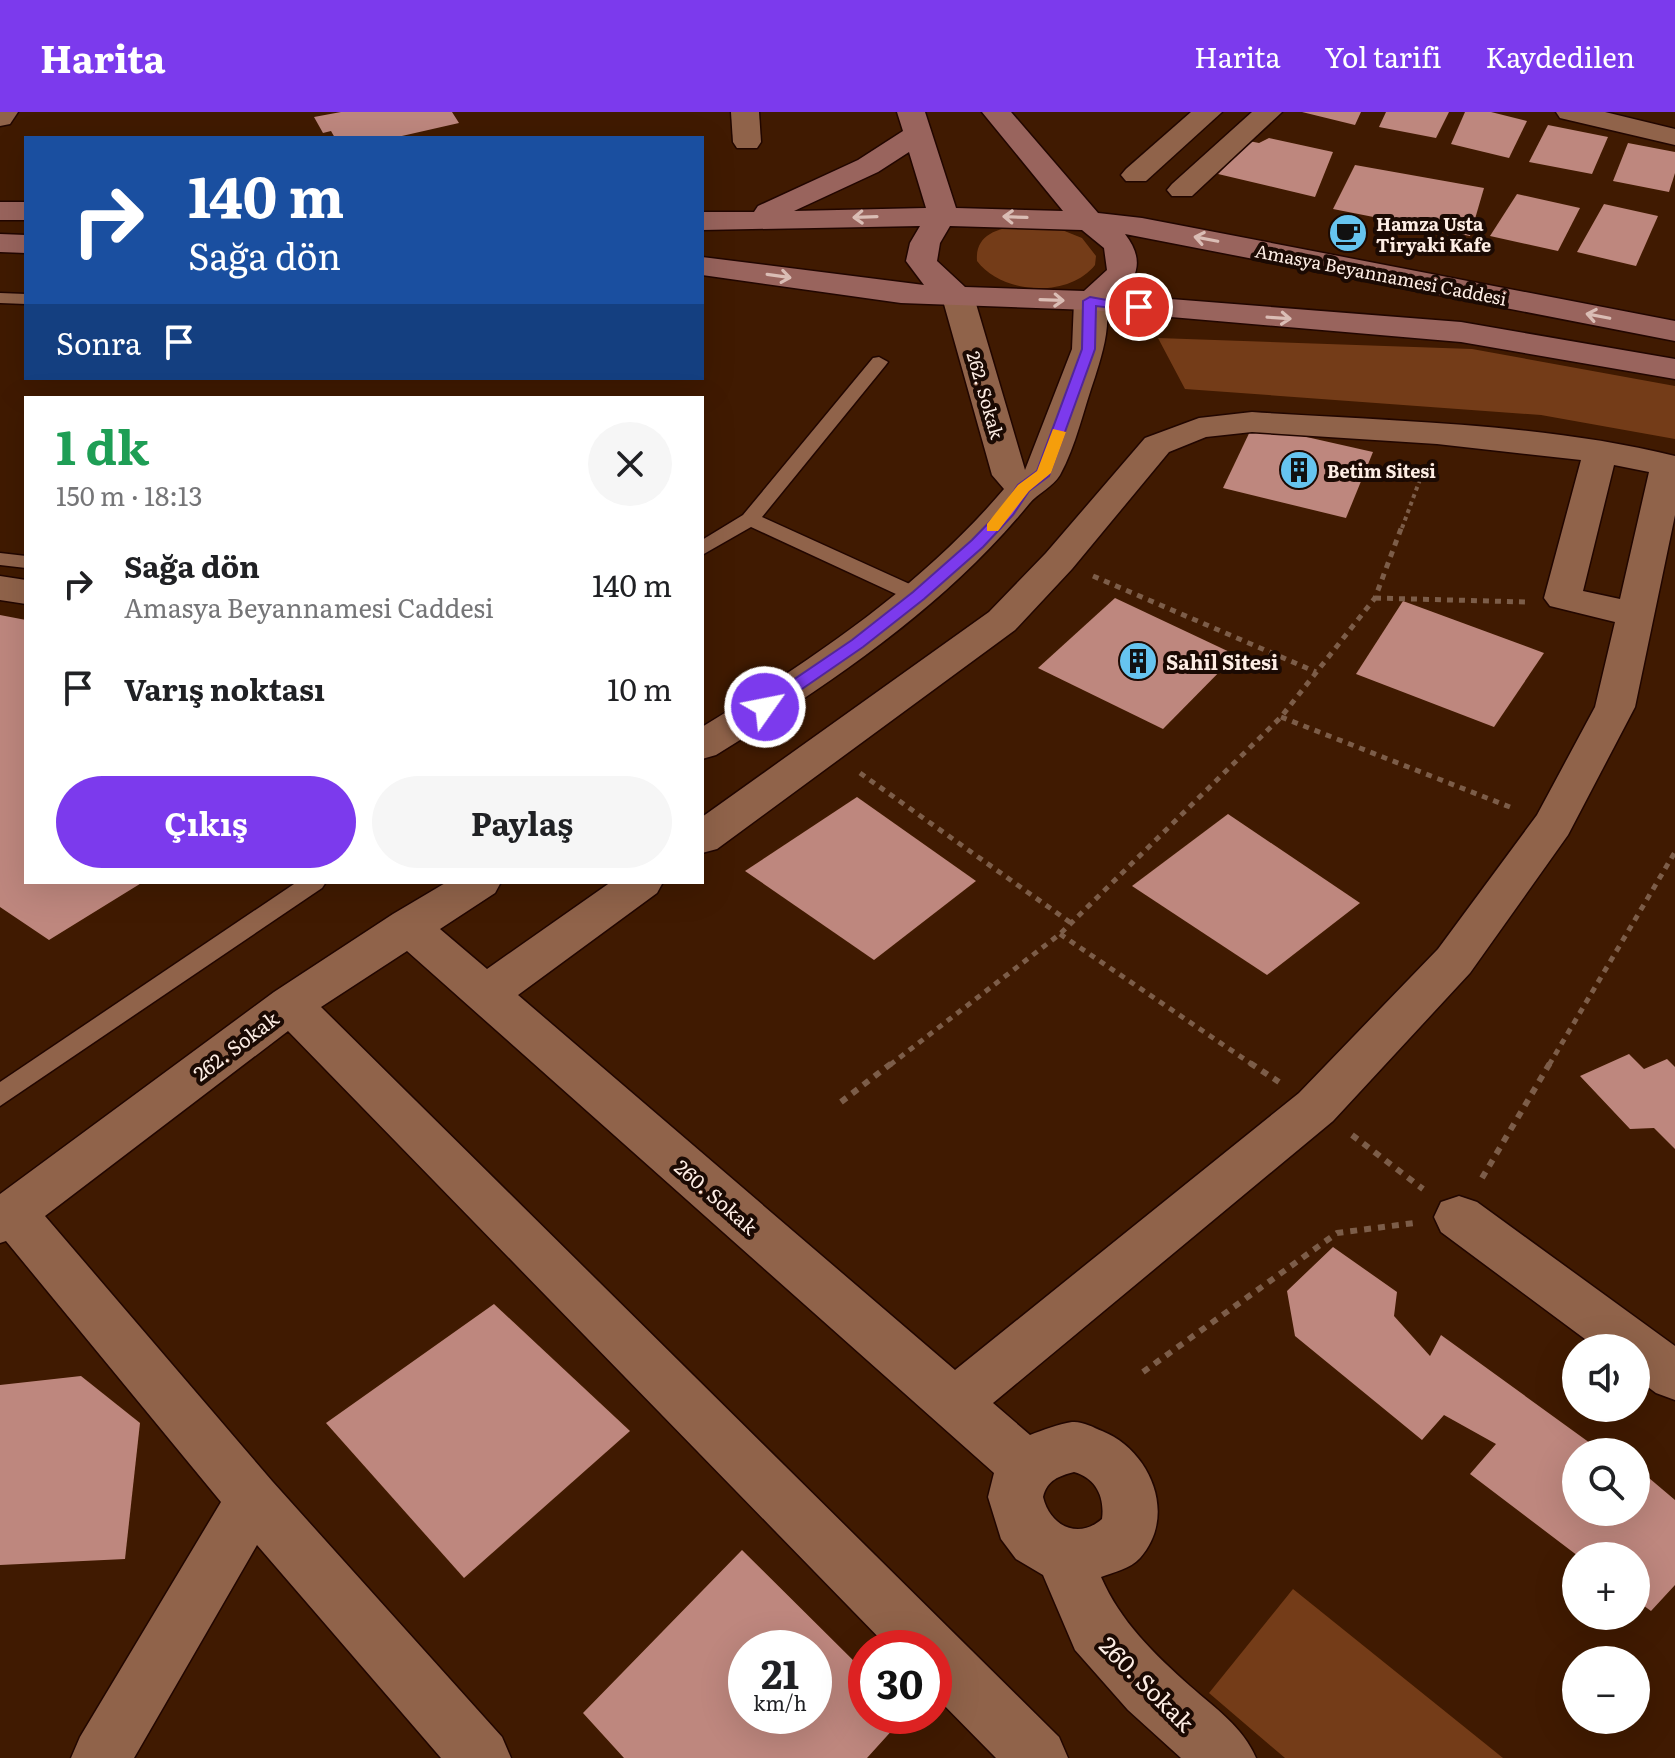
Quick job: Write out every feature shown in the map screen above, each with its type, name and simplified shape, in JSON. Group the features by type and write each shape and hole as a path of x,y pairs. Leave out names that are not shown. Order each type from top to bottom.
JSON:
{"main road":[{"path":"996,112 1086,219 1107,233 1122,252 1123,269 1106,292 1090,301"},
{"path":"746,221 868,166 914,122 943,215"},
{"path":"0,211 24,211"},
{"path":"704,221 943,215"},
{"path":"943,215 923,242 920,258 925,273 958,297"},
{"name":"Amasya Beyannamesi Caddesi","path":"943,215 1086,219 1142,227 1674,327"},
{"path":"0,243 24,244"},
{"path":"704,266 901,294 958,297"},
{"name":"Amasya Beyannamesi Caddesi","path":"958,297 1090,301 1189,312 1461,332 1675,369"}],"street":[{"path":"0,118 4,112"},
{"path":"745,112 747,142"},
{"path":"1136,175 1208,112"},
{"path":"1182,190 1268,112"},
{"path":"1570,112 1675,137"},
{"name":"262. Sokak","path":"958,297 1009,475 1024,488"},
{"path":"704,744 785,694 918,596 977,544 1008,512 1024,488 1044,473 1088,349 1090,301"},
{"path":"704,837 1002,621 1059,561 1157,445 1199,428 1252,422 1437,434 1600,452 1668,465 1660,573 1636,615 1615,707 1553,824 1454,961 1316,1107 954,1403"},
{"path":"1600,452 1563,598 1636,615"},
{"path":"0,588 24,592"},
{"path":"486,994 639,884"},
{"name":"262. Sokak","path":"4,1211 290,1004 466,885"},
{"name":"260. Sokak","path":"408,926 1026,1466"},
{"path":"290,1004 911,1630"},
{"path":"4,1211 481,1758"},
{"path":"1459,1217 1675,1376"},
{"path":"1074,1447 1093,1452 1122,1475 1132,1510 1128,1527 1118,1542 1102,1553 1083,1557 1063,1556 1036,1542 1018,1518 1016,1491 1026,1466 1039,1455 1074,1447"},
{"path":"101,1758 253,1499"},
{"name":"260. Sokak","path":"1063,1556 1095,1630 1149,1689 1226,1758"},
{"path":"952,1671 1038,1758"}],"lane":[{"path":"0,298 24,299"},
{"path":"704,548 750,519 879,362"},
{"path":"750,519 918,596"},
{"path":"0,559 24,562"},
{"path":"0,1096 311,884"}],"path":[{"path":"841,1102 1060,934 1281,717 1375,598 1437,434"},
{"path":"1059,561 1316,672"},
{"path":"1375,598 1516,603 1563,598"},
{"path":"1281,717 1553,824"},
{"path":"825,749 1071,923"},
{"path":"1459,1217 1675,852"},
{"path":"1060,934 1316,1107 1459,1217"},
{"path":"1143,1372 1337,1233 1459,1217"}],"shaded area":[{"path":"1052,226 1082,238 1096,256 1095,265 1069,283 1035,288 1018,286 988,272 977,261 978,248 992,233 1016,227"},
{"path":"1158,338 1472,349 1675,386 1675,439 1541,415 1185,389"},
{"path":"1293,1589 1503,1758 1285,1758 1209,1693"}],"building":[{"path":"341,112 452,112 459,123 402,136 334,136 331,131 323,133 314,117"},
{"path":"1302,112 1361,112 1355,125"},
{"path":"1386,112 1449,112 1436,138 1379,127"},
{"path":"1465,112 1491,112 1527,121 1509,158 1451,144"},
{"path":"1548,125 1608,137 1592,174 1529,162"},
{"path":"1269,138 1333,152 1315,197 1218,174 1249,141 1259,143"},
{"path":"1628,143 1675,152 1675,173 1669,192 1613,181"},
{"path":"1355,165 1484,188 1470,236 1333,209"},
{"path":"1517,194 1580,208 1558,251 1490,236"},
{"path":"1604,204 1658,216 1636,266 1577,252"},
{"name":"Betim Sitesi","path":"1253,425 1373,452 1346,518 1223,488"},
{"name":"Sahil Sitesi","path":"1115,598 1236,655 1163,729 1038,668"},
{"path":"1403,601 1544,653 1494,727 1356,674"},
{"path":"0,615 24,620 24,884 140,884 49,940 0,907"},
{"path":"857,797 976,881 874,960 745,871"},
{"path":"1228,814 1360,903 1267,975 1132,886"},
{"path":"1629,1054 1644,1069 1667,1059 1675,1067 1675,1149 1654,1128 1630,1129 1580,1076"},
{"path":"1333,1247 1397,1292 1394,1316 1430,1356 1441,1335 1583,1438 1562,1438 1562,1526 1650,1526 1650,1479 1675,1500 1675,1585 1651,1611 1650,1542 1562,1544 1470,1474 1496,1444 1444,1415 1422,1440 1295,1336 1287,1291"},
{"path":"494,1304 630,1431 464,1578 326,1423"},
{"path":"81,1376 140,1423 125,1559 0,1565 0,1385"},
{"path":"742,1550 823,1630 728,1630 728,1734 832,1734 832,1639 848,1655 848,1734 889,1734 867,1758 624,1758 583,1713"}],"slow traffic":[{"path":"992,528 1008,512 1024,488 1044,473 1058,432"}],"place":[{"name":"Hamza Usta Tiryaki Kafe","path":"1348,233"},
{"name":"Betim Sitesi","path":"1299,470"},
{"name":"Sahil Sitesi","path":"1138,661"}],"route":[{"path":"765,707 918,596 1008,512 1024,488 1044,473 1088,349 1090,301 1139,307"}]}
